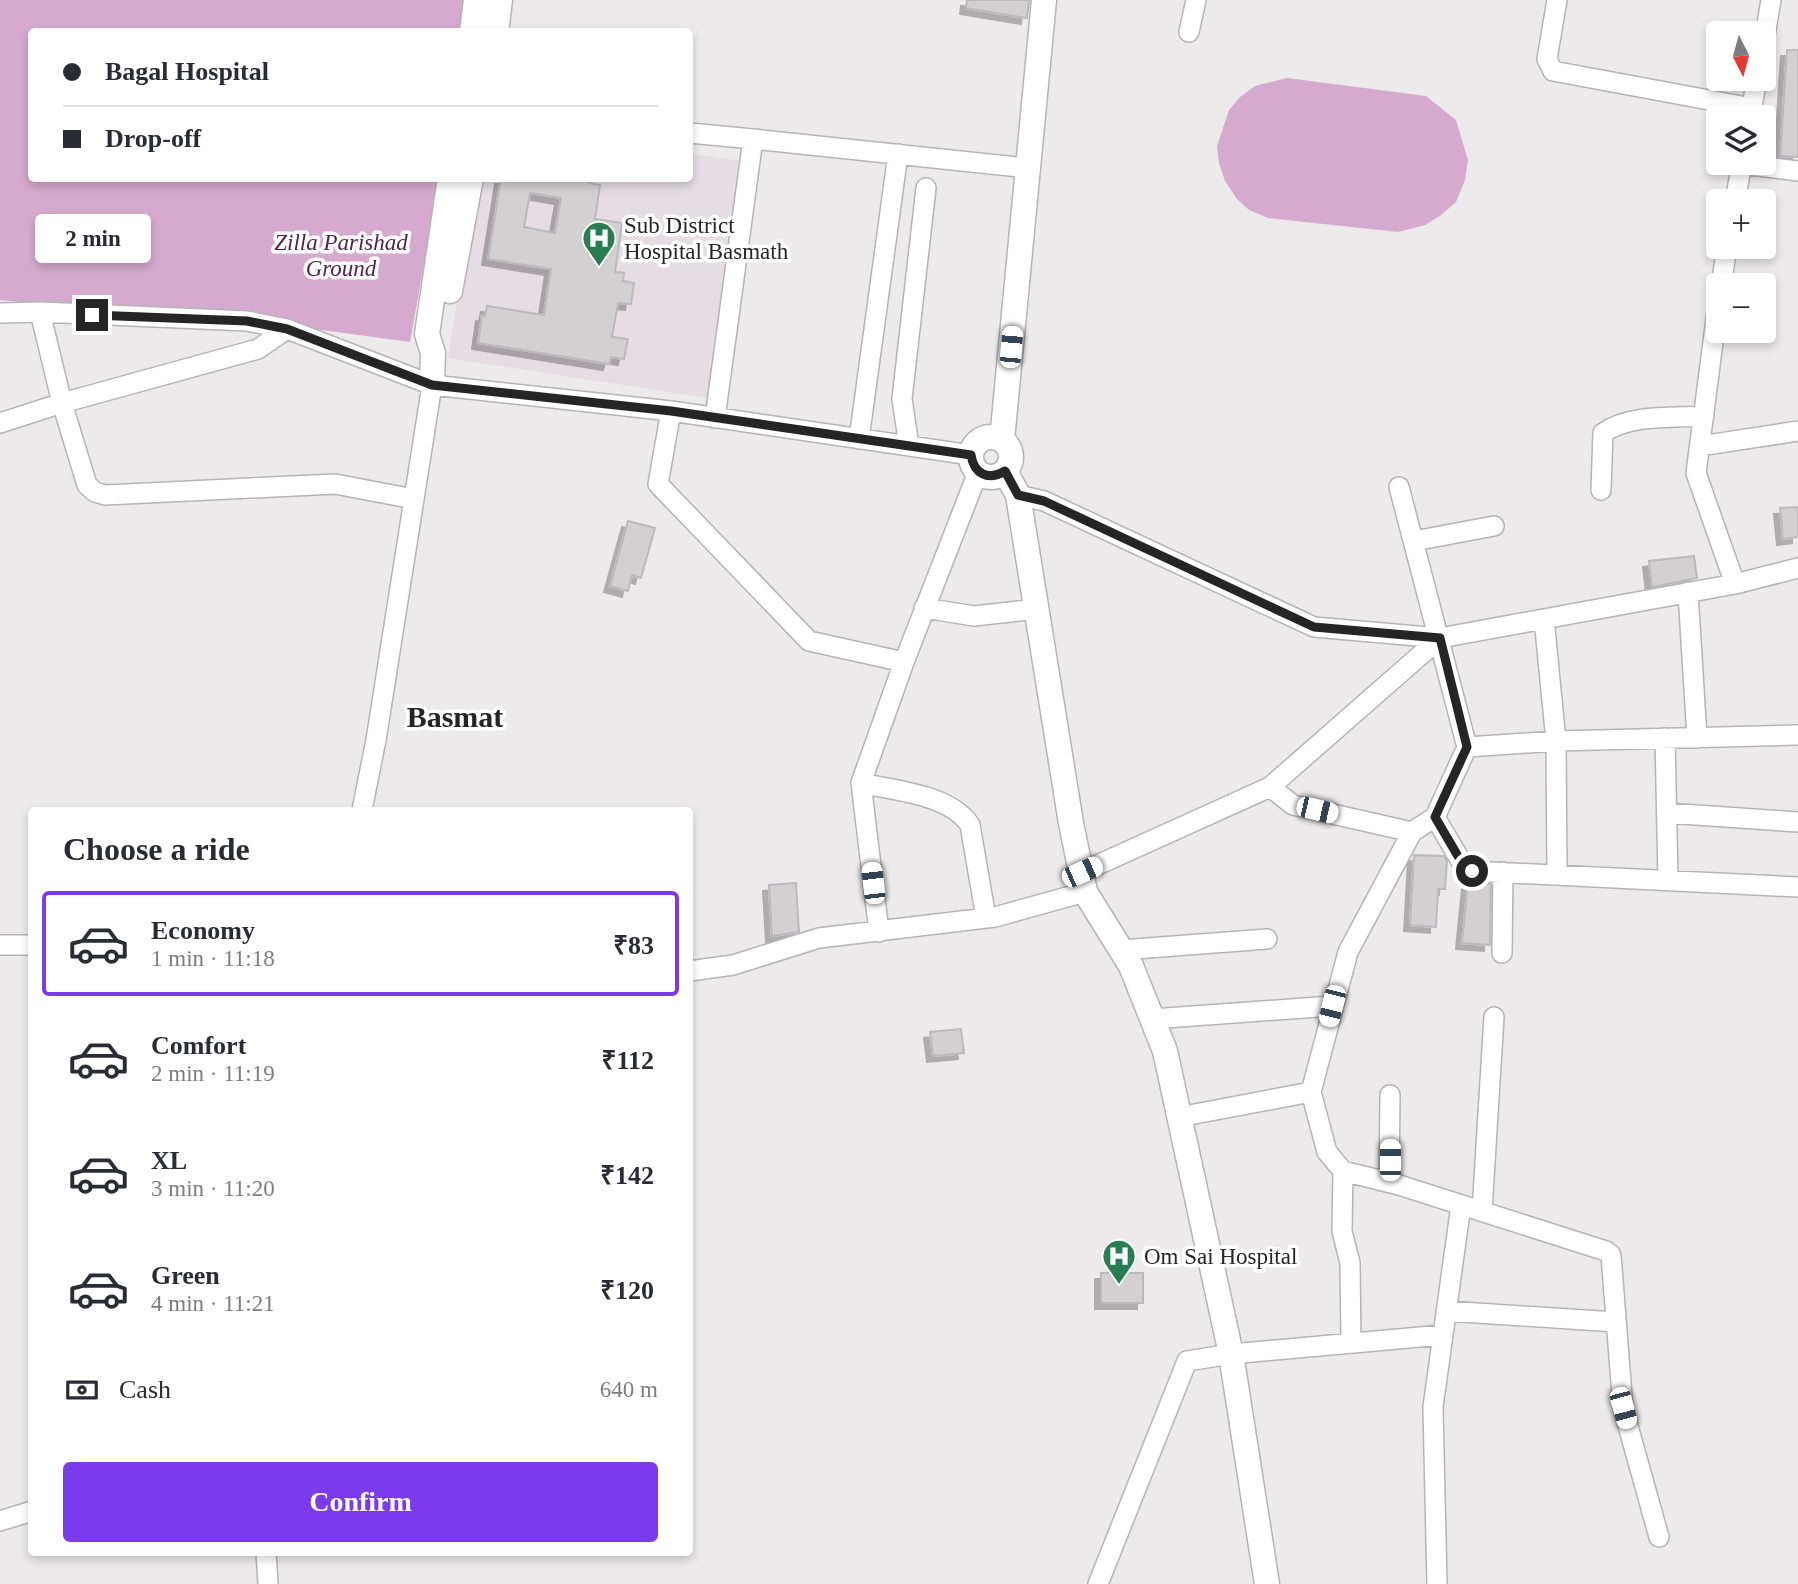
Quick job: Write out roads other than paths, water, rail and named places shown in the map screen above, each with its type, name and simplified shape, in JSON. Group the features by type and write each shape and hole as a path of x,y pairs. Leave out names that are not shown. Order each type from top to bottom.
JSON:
{"main road":[{"path":"472,28 476,0"},
{"path":"496,28 500,0"},
{"path":"1002,440 1044,0"},
{"path":"432,385 433,353 427,334 449,182"},
{"path":"433,353 441,335 470,182"},
{"path":"992,437 1002,440 1011,451 1009,466 997,476 987,477 975,464 974,446 982,439 992,437"},
{"path":"1005,471 1018,495 1083,882 1131,966 1165,1052 1231,1354 1266,1584"}],"street":[{"path":"1189,32 1196,0"},
{"path":"1557,0 1546,59 1553,71 1713,105"},
{"path":"1767,21 1771,0"},
{"path":"693,133 1028,168"},
{"path":"715,418 753,139"},
{"path":"859,439 898,154"},
{"path":"1776,168 1798,171"},
{"path":"909,446 902,399 926,188"},
{"path":"882,274 915,279"},
{"path":"0,313 247,321 287,329 432,385 671,411 909,446 975,464 861,783 880,932"},
{"path":"40,313 62,402 87,485 95,492 105,495 335,484 414,499"},
{"path":"0,423 62,402 258,349 287,329"},
{"path":"1713,343 1696,473 1735,583"},
{"path":"363,807 376,740 432,385"},
{"path":"671,411 658,484 809,641 904,662"},
{"path":"1601,490 1603,433 1616,424 1634,420 1704,416"},
{"path":"1700,446 1798,431"},
{"path":"1351,1343 1350,1263 1342,1231 1342,1171 1327,1152 1311,1092 1348,952 1412,832 1435,817 1467,747 1399,487"},
{"path":"1018,495 1044,501 1314,627 1440,638 1735,583 1798,568"},
{"path":"1414,541 1494,526"},
{"path":"1688,592 1697,737"},
{"path":"925,608 974,616 1037,609"},
{"path":"1544,619 1556,741 1557,874"},
{"path":"693,971 733,965 819,938 986,918 1083,882 1270,787 1440,638"},
{"path":"1467,747 1556,741 1798,735"},
{"path":"1665,738 1668,880"},
{"path":"861,783 943,802 962,814 970,825 986,918"},
{"path":"1270,787 1293,805 1412,832"},
{"path":"1667,813 1798,822"},
{"path":"1435,817 1467,868 1472,871 1798,887"},
{"path":"1502,953 1503,872"},
{"path":"1121,950 1267,939"},
{"path":"0,945 28,945"},
{"path":"1152,1019 1332,1006"},
{"path":"1482,1211 1494,1017"},
{"path":"1179,1117 1311,1092"},
{"path":"1390,1095 1390,1182"},
{"path":"1342,1171 1390,1182 1611,1255 1623,1408 1659,1537"},
{"path":"1437,1584 1433,1407 1461,1205"},
{"path":"1446,1311 1616,1322"},
{"path":"1098,1584 1187,1361 1231,1354 1442,1335"},
{"path":"0,1521 28,1512"},
{"path":"266,1556 268,1584"}],"place":[{"name":"Sub District Hospital Basmath","path":"599,268"},
{"name":"Om Sai Hospital","path":"1119,1286"}],"district":[{"name":"Basmat","path":"455,717"}],"park label":[{"name":"Zilla Parishad Ground","path":"341,255"}]}
